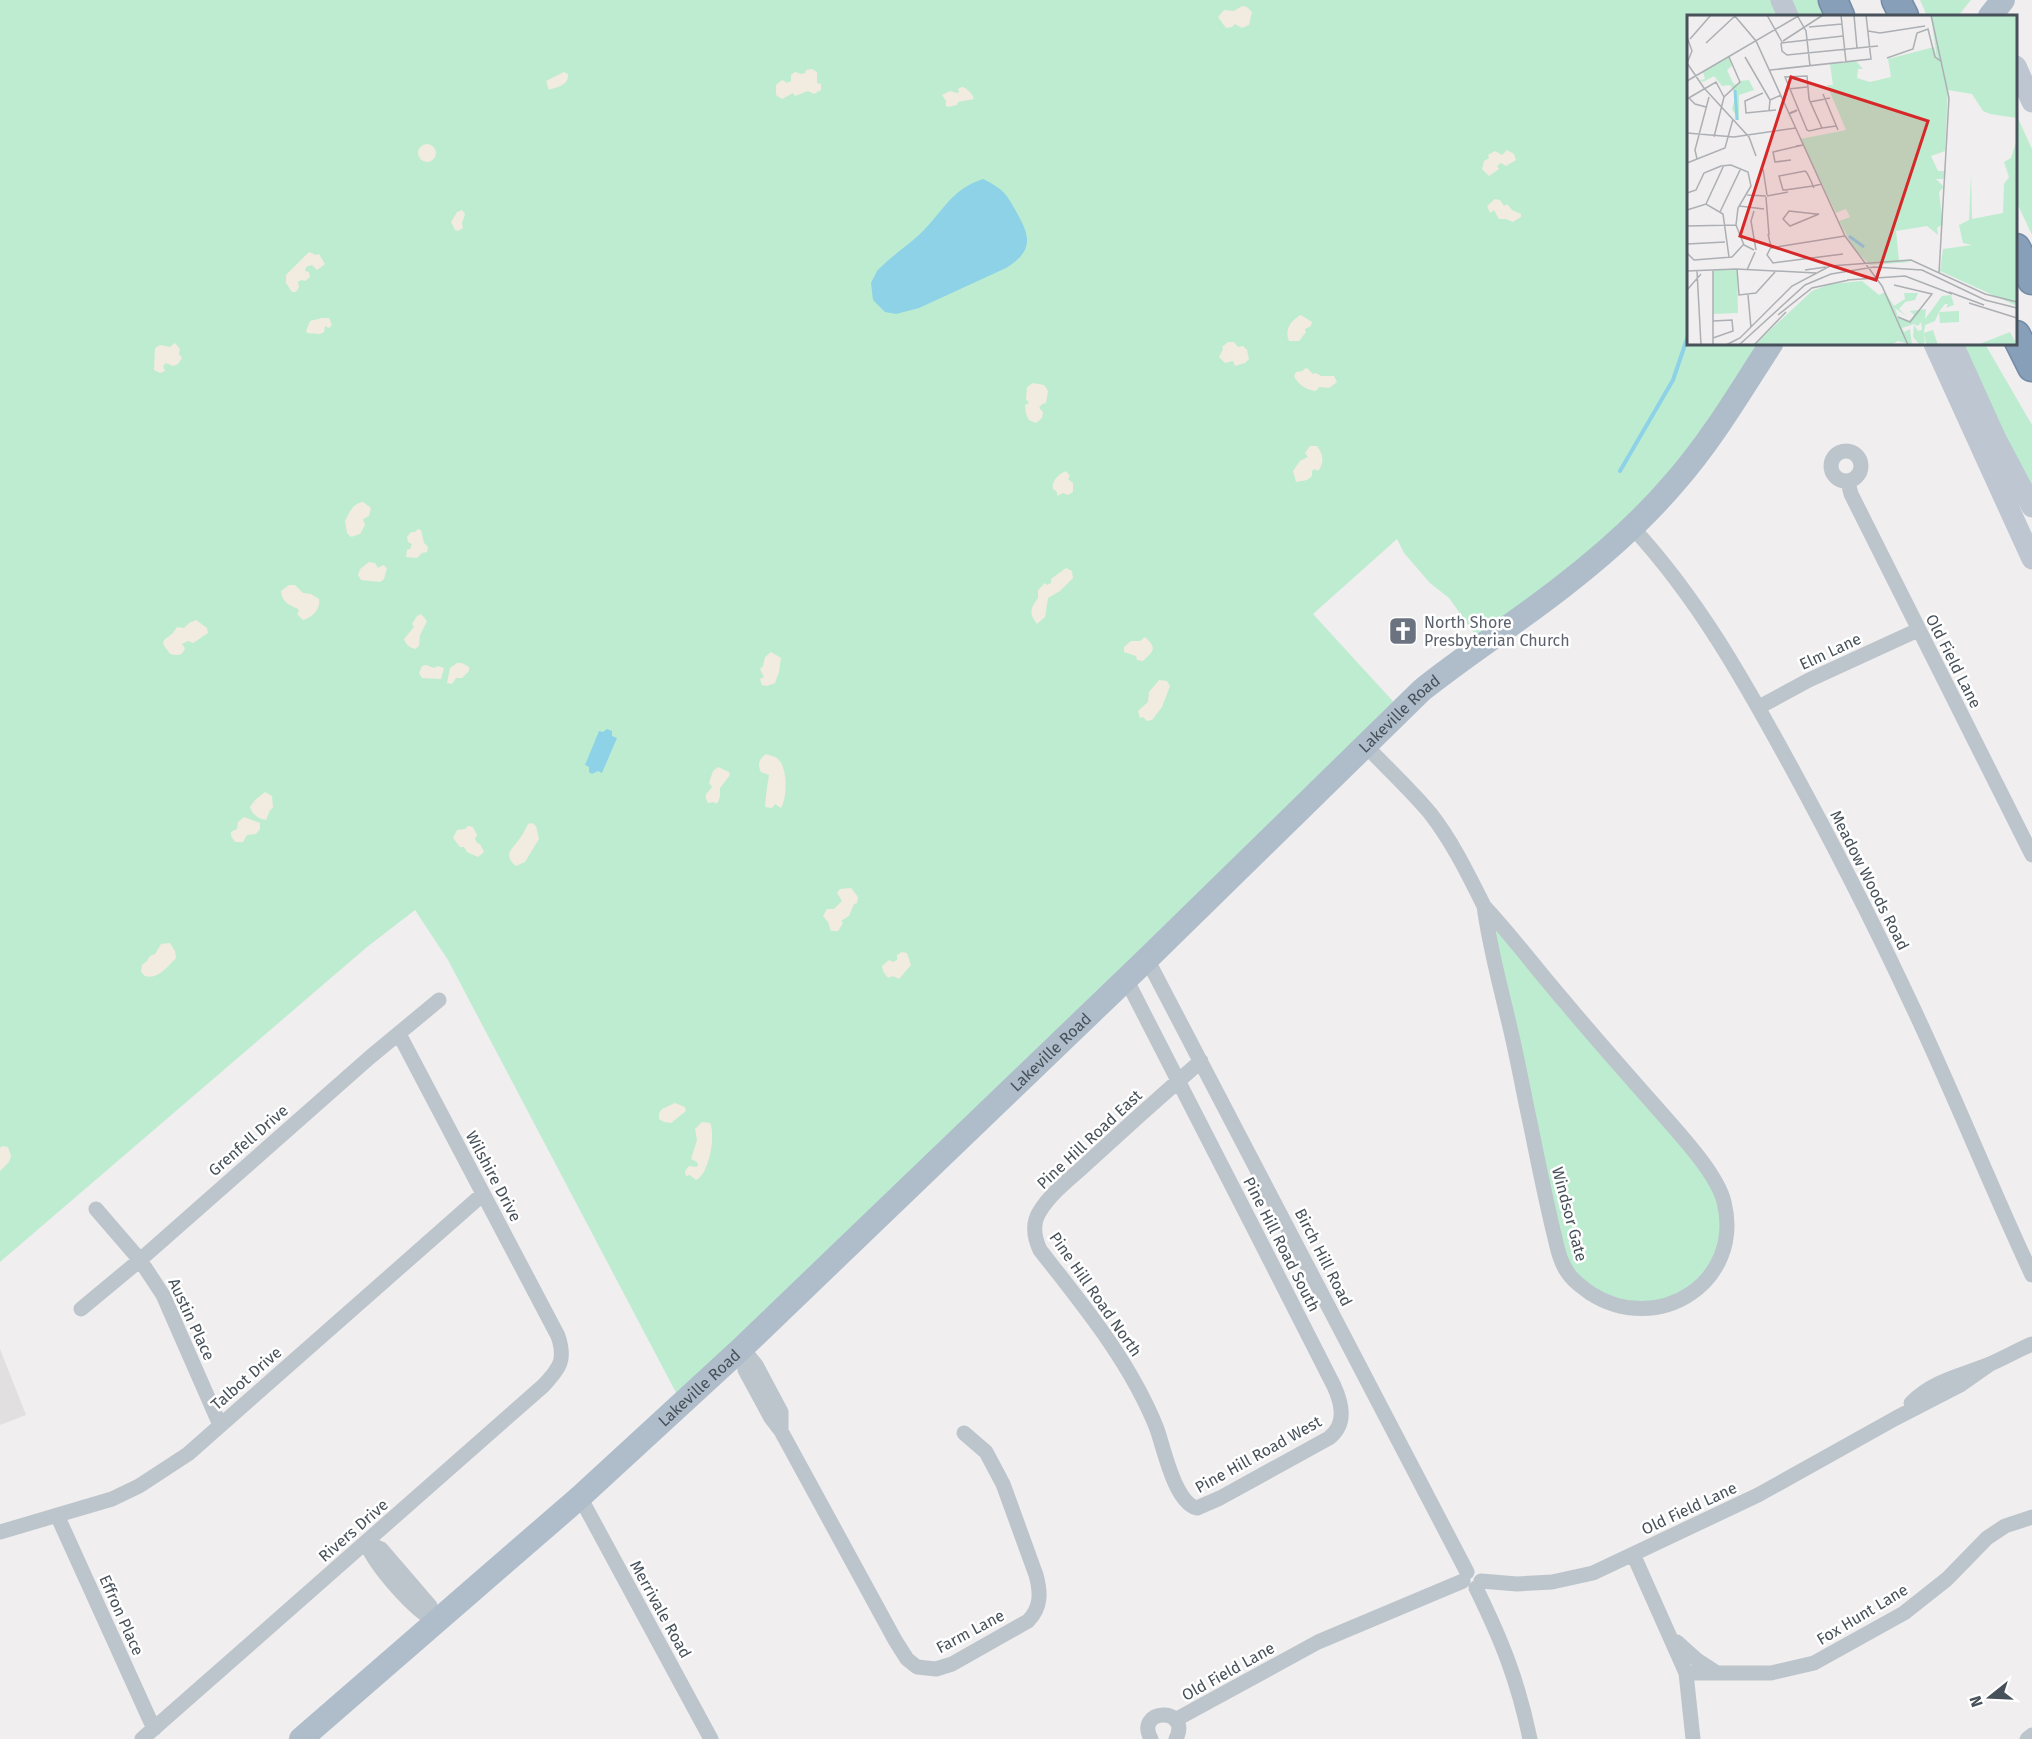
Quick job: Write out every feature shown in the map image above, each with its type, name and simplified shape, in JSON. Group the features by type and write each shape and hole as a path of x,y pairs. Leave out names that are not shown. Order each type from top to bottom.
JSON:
{"highway":[{"path":"1833,0 1840,15"},
{"path":"1852,0 1860,15"},
{"path":"1896,0 1904,15"},
{"path":"2017,250 2032,280"},
{"path":"2017,337 2032,367"}],"main road":[{"path":"1781,0 1788,15"},
{"path":"2017,68 2032,102"},
{"name":"Lakeville Road","path":"301,1739 580,1497 742,1348 1126,980 1422,690 1466,655 1560,589 1632,526 1677,481 1713,432 1770,345"},
{"path":"1934,345 2032,559"},
{"path":"1953,345 1996,439 2032,507"}],"street":[{"name":"Old Field Lane","path":"1848,482 1850,492 1918,630 2032,855"},
{"name":"Meadow Woods Road","path":"1632,526 1695,603 1759,707 1860,899 1909,998 2032,1275"},
{"name":"Elm Lane","path":"1759,707 1809,680 1918,630"},
{"name":"Windsor Gate","path":"1365,745 1431,814 1458,854 1484,906 1690,1146 1719,1188 1728,1225 1718,1260 1708,1278 1693,1293 1674,1303 1658,1308 1632,1309 1613,1305 1578,1285 1568,1273 1561,1258 1546,1202 1509,1021 1489,944 1484,906"},
{"name":"Birch Hill Road","path":"1147,959 1472,1580 1512,1669 1530,1739"},
{"name":"Pine Hill Road South","path":"1126,980 1334,1386 1341,1407 1339,1427"},
{"name":"Grenfell Drive","path":"81,1309 440,1000"},
{"name":"Wilshire Drive","path":"399,1034 558,1336"},
{"name":"Pine Hill Road East","path":"1034,1231 1039,1212 1052,1197 1201,1061"},
{"name":"Talbot Drive","path":"0,1532 112,1499 139,1486 188,1454 483,1194"},
{"name":"Austin Place","path":"96,1209 140,1260 163,1295 220,1425"},
{"name":"Pine Hill Road North","path":"1034,1231 1040,1250 1088,1311 1134,1381 1157,1430 1180,1494 1191,1507"},
{"name":"Rivers Drive","path":"148,1734 554,1375 561,1363 562,1350 558,1336"},
{"name":"Old Field Lane","path":"1175,1720 1318,1642 1472,1580 1517,1584 1552,1582 1593,1573 1758,1496 1896,1418 1960,1385 1990,1364 2032,1344"},
{"name":"Farm Lane","path":"742,1348 756,1365 781,1412 781,1431 907,1659 917,1667 936,1669 952,1664 1028,1621 1034,1615 1038,1605 1040,1588 1003,1484 986,1452 964,1433"},
{"name":"Pine Hill Road West","path":"1191,1507 1202,1507 1230,1493 1318,1444 1335,1433 1339,1427"},
{"name":"Merrivale Road","path":"580,1497 711,1739"},
{"name":"Effron Place","path":"57,1515 148,1734"},
{"name":"Fox Hunt Lane","path":"1686,1673 1771,1672 1814,1663 1904,1613 1947,1579 1987,1538 2005,1526 2032,1516"},
{"path":"366,1543 373,1558 422,1614 436,1622"},
{"path":"1633,1554 1686,1673 1694,1739"},
{"path":"1670,1634 1697,1660 1720,1674"},
{"name":"Old Field Lane","path":"1151,1739 1148,1727 1153,1718 1167,1714 1175,1720 1179,1730 1176,1739"},
{"path":"2027,1739 2032,1735"}],"shaded area":[{"path":"0,1349 26,1415 0,1425"}],"green space":[{"path":"0,0 1781,0 1788,15 1687,15 1687,345 1770,345 1676,481 1482,644 1449,598 1430,583 1404,553 1397,539 1313,614 1401,710 681,1402 448,960 415,910 367,947 0,1262"},
{"path":"1791,0 1820,0 1828,15 1798,15"},
{"path":"1920,0 1971,0 1959,15 1927,15"},
{"path":"2017,116 2032,149 2032,235 2017,203"},
{"path":"1962,345 1986,345 2032,425 2032,493"},
{"path":"1484,906 1719,1188 1726,1238 1693,1293 1632,1309 1568,1273"}],"sand":[{"path":"1242,6 1252,12 1249,25 1242,28 1235,24 1226,28 1218,17 1224,10 1234,11"},
{"path":"812,69 817,72 817,83 821,84 821,90 814,94 808,91 795,96 793,93 782,99 776,95 776,85 782,80 787,83 791,81 791,75 795,72 801,74"},
{"path":"564,72 568,74 567,81 549,90 546,81"},
{"path":"962,87 969,91 974,99 946,106 942,95 950,91 957,93"},
{"path":"423,144 431,144 436,149 434,160 423,162 418,157 418,149"},
{"path":"1507,150 1514,154 1516,160 1506,166 1501,163 1497,166 1499,169 1489,176 1482,169 1484,161 1489,158 1488,155 1495,151 1502,155"},
{"path":"1495,199 1500,200 1504,206 1507,204 1512,210 1521,214 1521,217 1513,222 1499,219 1494,210 1490,213 1487,206"},
{"path":"462,210 465,214 463,228 458,231 451,222 457,212"},
{"path":"309,252 319,254 325,264 317,270 312,265 306,267 305,271 309,272 310,277 298,282 299,287 296,292 292,292 286,283 286,275"},
{"path":"1301,315 1312,322 1311,326 1305,329 1306,332 1299,341 1289,341 1287,333 1289,326"},
{"path":"329,318 332,325 329,328 325,326 324,332 320,334 307,333 310,321"},
{"path":"1228,342 1234,342 1238,347 1243,346 1247,350 1249,359 1245,363 1235,366 1233,361 1225,363 1219,357 1222,347"},
{"path":"175,343 180,349 179,354 182,358 178,364 173,366 166,363 163,366 165,371 160,373 154,370 155,348 160,345 170,347"},
{"path":"1307,368 1313,374 1334,376 1337,382 1329,388 1319,387 1316,391 1306,388 1294,376 1296,372"},
{"path":"1033,383 1044,385 1048,391 1046,403 1039,408 1043,412 1042,418 1036,423 1029,420 1025,405 1029,403 1026,399 1027,387"},
{"path":"1310,446 1317,446 1319,449 1322,455 1322,465 1318,471 1315,469 1312,471 1312,476 1307,480 1296,482 1293,471 1300,461 1308,457 1305,453"},
{"path":"1066,471 1070,476 1068,479 1073,483 1073,492 1057,496 1053,483"},
{"path":"363,502 371,508 369,516 363,519 365,525 360,534 351,537 347,533 345,521 354,506"},
{"path":"418,529 421,530 424,543 428,547 427,552 417,558 406,557 407,550 412,544 408,542 407,537"},
{"path":"369,562 375,563 378,568 383,565 387,568 384,579 380,582 361,580 358,575 360,569"},
{"path":"1066,568 1072,571 1073,578 1060,591 1048,598 1045,617 1037,624 1032,617 1032,611 1038,598 1038,590 1045,583 1047,585 1051,583 1051,579"},
{"path":"289,585 295,585 303,593 311,594 319,599 317,610 310,617 303,620 297,614 298,609 284,600 281,591"},
{"path":"421,614 427,621 420,635 419,646 415,649 408,646 404,639 414,627 412,624 417,616"},
{"path":"196,620 207,628 208,633 193,643 188,641 182,644 185,648 181,654 170,654 163,644 164,640 177,627 184,628"},
{"path":"1145,637 1153,648 1143,661 1124,652 1124,647 1131,641 1140,641"},
{"path":"771,652 781,658 775,683 767,686 762,685 760,679 764,677 760,669 765,657"},
{"path":"457,663 469,667 469,671 462,678 456,678 452,684 447,683 450,668"},
{"path":"422,666 444,668 441,679 422,678 419,673"},
{"path":"1159,680 1167,681 1170,686 1162,707 1152,720 1147,721 1143,717 1140,718 1138,711 1148,702 1149,692"},
{"path":"766,754 778,759 784,770 785,791 781,808 775,804 772,808 765,807 769,775 761,772 759,764"},
{"path":"718,767 729,772 730,775 720,788 718,802 708,803 706,796 712,787 709,783 713,771"},
{"path":"265,792 272,796 273,808 266,820 256,816 250,807"},
{"path":"244,817 260,823 260,829 256,834 247,835 243,842 235,842 231,832 237,829 238,822"},
{"path":"532,823 536,826 539,839 525,862 516,866 509,856 511,850 528,824"},
{"path":"468,826 473,827 477,835 475,839 484,852 478,857 467,852 464,847 460,847 453,838 457,830"},
{"path":"851,888 858,897 857,903 854,904 849,916 841,921 843,923 838,931 831,931 823,916 827,909 834,909 842,901 837,893 840,889"},
{"path":"170,943 176,958 158,974 145,976 141,972 142,965 155,954 161,944"},
{"path":"902,952 907,953 911,965 899,979 893,976 888,978 882,966 889,960 893,962 897,960 897,955"},
{"path":"675,1103 685,1107 686,1111 671,1123 659,1119 662,1109"},
{"path":"702,1122 710,1123 712,1145 705,1171 696,1180 690,1175 686,1176 685,1171 689,1166 697,1167 698,1165 691,1159 697,1140 695,1129"},
{"path":"8,1147 11,1156 9,1162 0,1171 0,1148"}],"water":[{"path":"983,179 1003,192 1022,222 1027,244 1021,256 1006,268 919,308 896,314 885,312 873,300 871,283 877,271 920,234 955,195"},
{"path":"607,729 612,731 612,736 617,738 602,773 598,771 592,774 589,772 589,767 585,765 599,731 603,732"}],"waterway":[{"path":"1620,471 1673,380 1687,339"}],"place":[{"name":"North Shore Presbyterian Church","path":"1403,631"}]}
